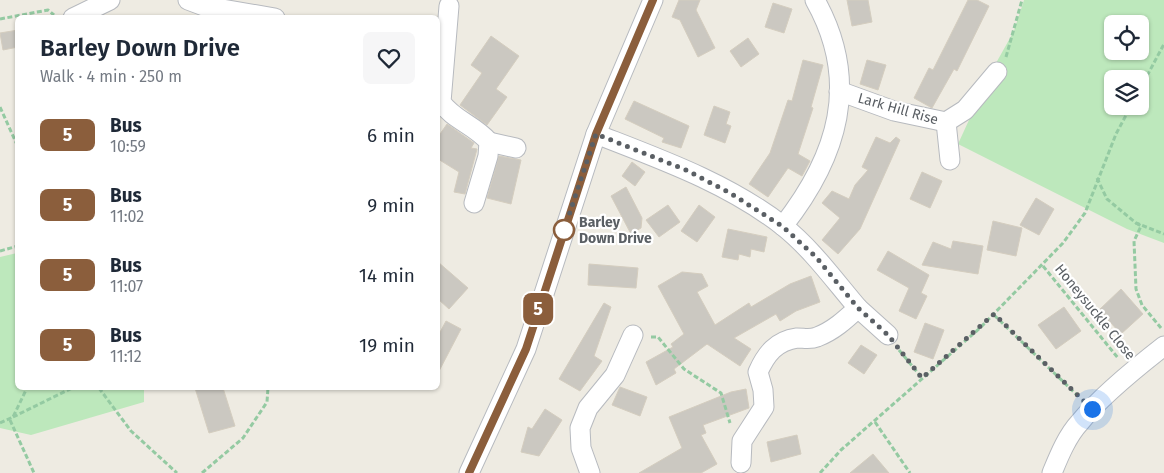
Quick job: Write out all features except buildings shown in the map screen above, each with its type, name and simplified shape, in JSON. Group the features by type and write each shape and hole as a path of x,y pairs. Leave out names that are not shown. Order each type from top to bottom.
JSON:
{"street":[{"path":"79,15 110,0"},
{"path":"188,0 237,15"},
{"path":"469,473 526,349 596,134 653,0"},
{"name":"Lark Hill Rise","path":"782,226 802,201 828,155 837,114 839,91 837,53 826,20 815,0"},
{"path":"449,6 442,35 444,60 441,102 448,113 473,127 489,142 516,148"},
{"name":"Lark Hill Rise","path":"839,91 903,113 946,122 965,110 997,72"},
{"path":"946,122 950,160"},
{"path":"596,134 686,170 730,193 782,226 816,257 858,308 888,335"},
{"path":"474,203 488,156 489,142"},
{"path":"741,463 742,441 764,407 763,390 758,372 765,356 778,344 797,338 814,338 835,329 858,308"},
{"path":"590,473 582,448 580,428 588,408 615,374 633,335"},
{"path":"1052,473 1059,455 1079,422 1130,373 1164,346"}],"path":[{"path":"997,72 1009,52 1022,0"},
{"path":"21,15 48,10 54,15"},
{"path":"0,19 15,16"},
{"path":"1149,72 1164,44"},
{"path":"0,107 15,140"},
{"path":"820,473 841,450 875,422 994,314 1043,266 1063,243 1085,213 1097,178 1126,115"},
{"path":"1097,178 1107,198 1141,226 1134,241 1136,289 1142,305 1164,332"},
{"path":"1136,223 1164,234"},
{"path":"0,251 15,247"},
{"name":"Honeysuckle Close","path":"1043,266 1130,373"},
{"path":"994,314 1092,409"},
{"path":"633,335 658,337 684,369 722,393 732,430 742,441"},
{"path":"888,335 922,378"},
{"path":"26,390 12,418 34,473"},
{"path":"0,423 68,390"},
{"path":"101,390 132,431 177,473"},
{"path":"202,473 208,471 243,438 267,402 268,390"},
{"path":"875,422 910,473"}],"green space":[{"path":"1024,0 1164,0 1164,243 1127,229 958,144 991,72 1014,31"},
{"path":"15,253 15,390 144,390 144,402 31,435 0,428 0,257"}],"bus line":[{"name":"5","path":"469,473 526,349 577,187 596,134 621,71 653,0"}],"place":[{"name":"Barley Down Drive","path":"564,230"}],"route":[{"path":"564,230 596,134 686,170 730,193 782,226 816,257 858,308 888,335 922,378 994,314 1092,409"}]}
